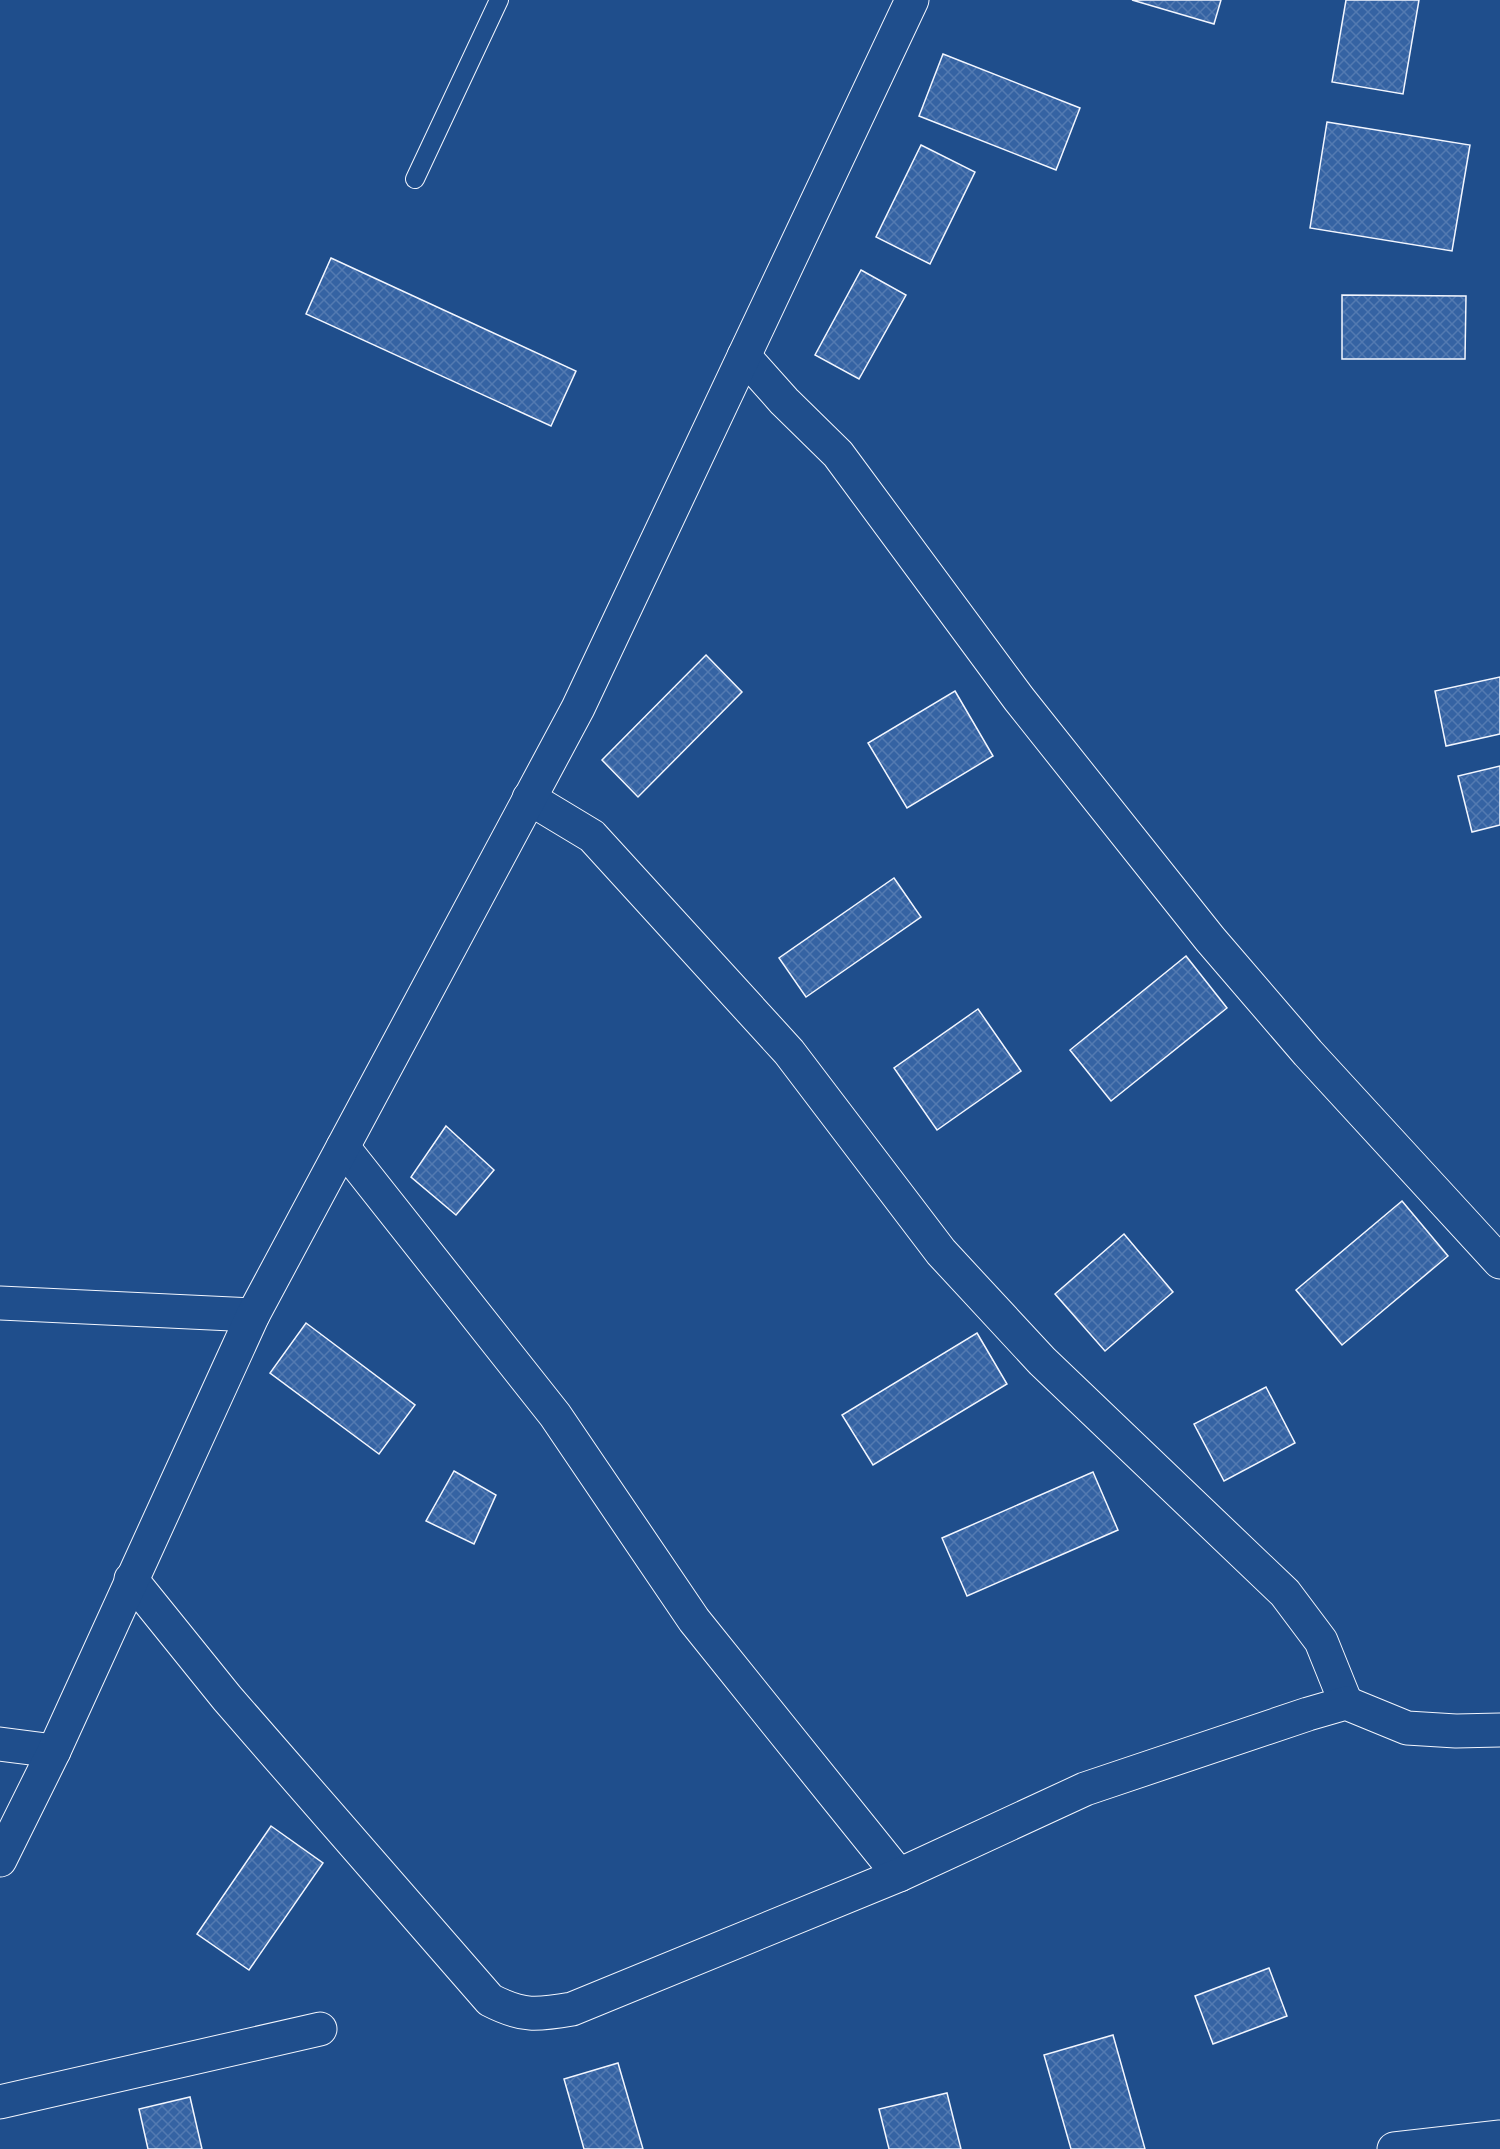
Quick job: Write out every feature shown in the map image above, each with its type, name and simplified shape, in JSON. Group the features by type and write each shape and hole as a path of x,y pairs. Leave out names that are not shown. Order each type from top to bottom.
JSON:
{"street":[{"path":"0,1860 54,1751 254,1315 578,708 912,0"},
{"path":"744,356 838,454 1019,699 1210,939 1308,1053 1500,1262"},
{"path":"529,798 592,836 789,1052 941,1252 1042,1361 1285,1593 1321,1641 1347,1703"},
{"path":"343,1147 555,1415 694,1620 900,1875"},
{"path":"0,1303 254,1315"},
{"path":"131,1579 227,1698 490,2000 510,2010 532,2016 572,2009 900,1875 1085,1789 1308,1714 1347,1703 1407,1728 1456,1731 1500,1730"},
{"path":"0,1744 54,1751"},
{"path":"0,2102 320,2029"},
{"path":"1394,2149 1500,2137"}],"lane":[{"path":"415,179 499,0"}],"building":[{"path":"1132,0 1221,0 1214,24"},
{"path":"1346,0 1419,0 1403,94 1332,82"},
{"path":"943,54 1080,108 1056,170 919,116"},
{"path":"1327,122 1470,145 1452,251 1310,228"},
{"path":"921,145 975,172 930,264 876,237"},
{"path":"331,258 576,371 551,426 306,314"},
{"path":"861,270 906,295 859,379 815,355"},
{"path":"1342,295 1466,296 1465,359 1342,359"},
{"path":"706,655 742,692 638,797 602,760"},
{"path":"1500,677 1500,734 1446,746 1435,691"},
{"path":"955,691 993,756 907,808 868,743"},
{"path":"1500,766 1500,825 1472,832 1458,776"},
{"path":"894,878 921,917 806,997 779,958"},
{"path":"1186,956 1227,1008 1111,1101 1070,1050"},
{"path":"978,1009 1021,1071 937,1130 894,1068"},
{"path":"446,1126 494,1170 456,1215 411,1177"},
{"path":"1402,1201 1448,1256 1342,1345 1296,1290"},
{"path":"1124,1234 1173,1292 1105,1351 1055,1294"},
{"path":"306,1323 415,1405 379,1454 270,1373"},
{"path":"977,1333 1007,1384 873,1465 842,1415"},
{"path":"1266,1387 1295,1443 1224,1481 1194,1424"},
{"path":"454,1471 496,1495 474,1544 426,1521"},
{"path":"1093,1472 1118,1530 967,1596 942,1538"},
{"path":"271,1826 323,1863 249,1970 197,1934"},
{"path":"1269,1968 1287,2016 1213,2044 1195,1996"},
{"path":"1113,2035 1145,2149 1071,2149 1044,2055"},
{"path":"618,2063 643,2149 584,2149 564,2079"},
{"path":"947,2093 961,2149 889,2149 879,2109"},
{"path":"190,2097 202,2149 148,2149 139,2109"}]}
